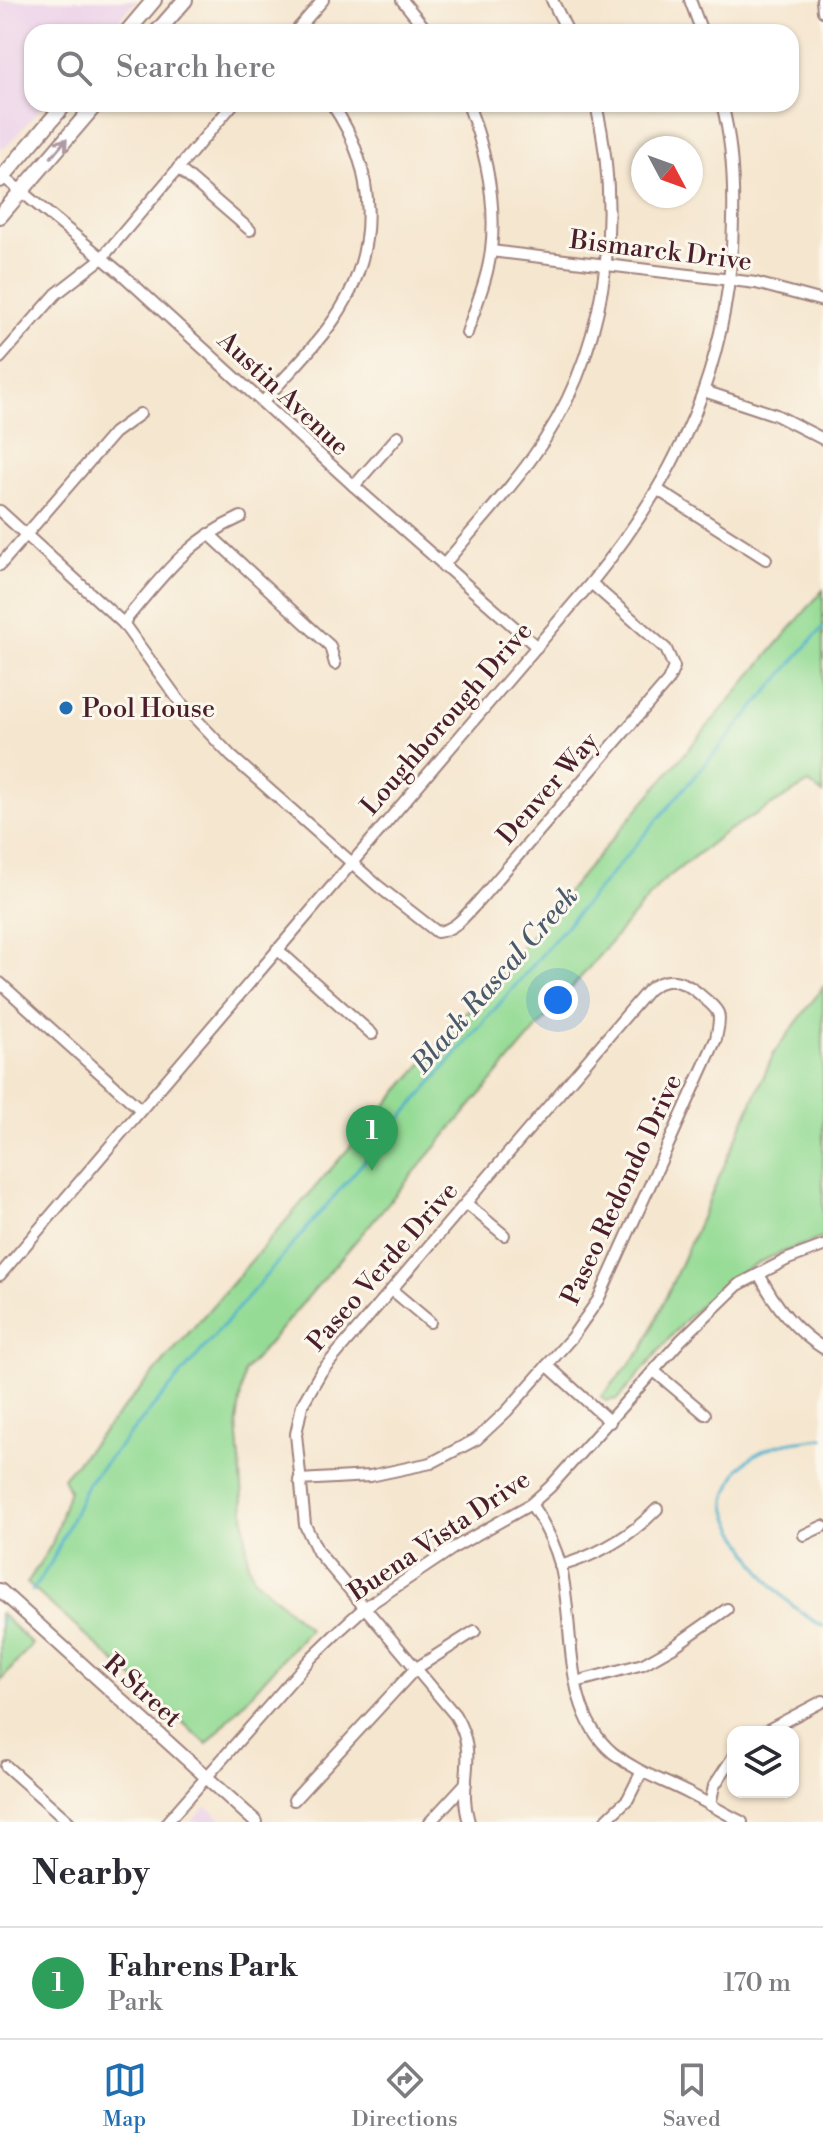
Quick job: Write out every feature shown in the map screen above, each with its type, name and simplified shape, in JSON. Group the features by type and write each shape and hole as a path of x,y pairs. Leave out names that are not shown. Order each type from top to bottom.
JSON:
{"main road":[{"path":"134,24 154,0"},
{"path":"164,24 185,0"},
{"path":"1,177 58,112"},
{"path":"0,216 89,112"}],"street":[{"path":"302,24 323,0"},
{"path":"402,0 422,24"},
{"path":"552,0 564,24"},
{"path":"690,0 699,24"},
{"path":"822,0 823,11"},
{"path":"0,358 46,303 101,259 226,112"},
{"path":"263,402 335,319 355,281 366,243 366,181 353,141 337,112"},
{"path":"467,333 491,251 490,187 471,112"},
{"path":"443,566 527,465 555,420 589,346 606,266 609,189 598,112"},
{"name":"Loughborough Drive","path":"0,1275 537,647 639,522 687,435 723,326 730,280 734,201 723,112"},
{"path":"178,168 250,230"},
{"name":"Austin Avenue","path":"1,177 123,275 443,566 537,647"},
{"name":"Bismarck Drive","path":"491,251 730,280 792,291 823,301"},
{"path":"704,391 776,415 823,439"},
{"path":"0,565 114,433 140,414"},
{"path":"354,486 398,436"},
{"path":"658,490 766,559"},
{"path":"0,511 123,623 180,702 219,743 352,862"},
{"path":"123,623 182,554 209,534 241,517"},
{"path":"209,534 330,646 335,664"},
{"name":"Denver Way","path":"352,862 422,922 437,932 447,931 477,903 668,681 674,667 666,649 591,583"},
{"path":"277,949 372,1034"},
{"name":"Paseo Redondo Drive","path":"299,1480 370,1476 444,1458 489,1428 580,1326 600,1295 716,1039 717,1011 690,985 665,981 648,990"},
{"path":"0,983 140,1109"},
{"name":"Paseo Verde Drive","path":"469,1822 466,1783 469,1756 463,1727 318,1552 305,1525 296,1434 302,1405 321,1372 648,990"},
{"path":"466,1203 504,1235"},
{"name":"Buena Vista Drive","path":"167,1822 312,1657 364,1608 455,1547 531,1504 738,1285 788,1259 823,1246"},
{"path":"759,1274 788,1319 823,1348"},
{"path":"392,1290 430,1322"},
{"path":"547,1365 610,1422"},
{"path":"654,1371 705,1414"},
{"path":"531,1504 552,1540 560,1566 582,1710 599,1739 641,1773 742,1822"},
{"path":"560,1566 613,1545 657,1509"},
{"path":"804,1535 823,1526"},
{"name":"R Street","path":"0,1590 256,1822"},
{"path":"576,1682 643,1664 727,1609"},
{"path":"294,1800 415,1669 475,1631"},
{"path":"775,1726 823,1701"},
{"path":"6,1766 69,1822"},
{"path":"710,1805 714,1786 727,1766"},
{"path":"604,1822 628,1799 641,1773"},
{"path":"430,1822 466,1783"}],"shaded area":[{"path":"0,0 136,0 115,24 24,24 24,112 37,112 7,146 0,149"},
{"path":"206,1807 211,1810 224,1822 191,1822"}],"green space":[{"path":"823,590 823,794 809,783 724,833 661,883 244,1372 237,1423 248,1564 255,1580 309,1629 207,1744 27,1583 52,1544 69,1490 63,1478 428,1057"},
{"path":"823,987 823,1238 762,1261 725,1284 676,1330 618,1399 606,1401 601,1397 643,1349 774,1053"},
{"path":"0,1613 32,1644 0,1682"}],"waterway":[{"name":"Black Rascal Creek","path":"32,1591 51,1563 88,1483 823,627"},
{"path":"823,1438 781,1444 756,1454 737,1472 726,1501 733,1526 770,1582 799,1611 823,1626"}],"place":[{"name":"Pool House","path":"66,708"},
{"name":"Fahrens Park","path":"372,1171"}]}
